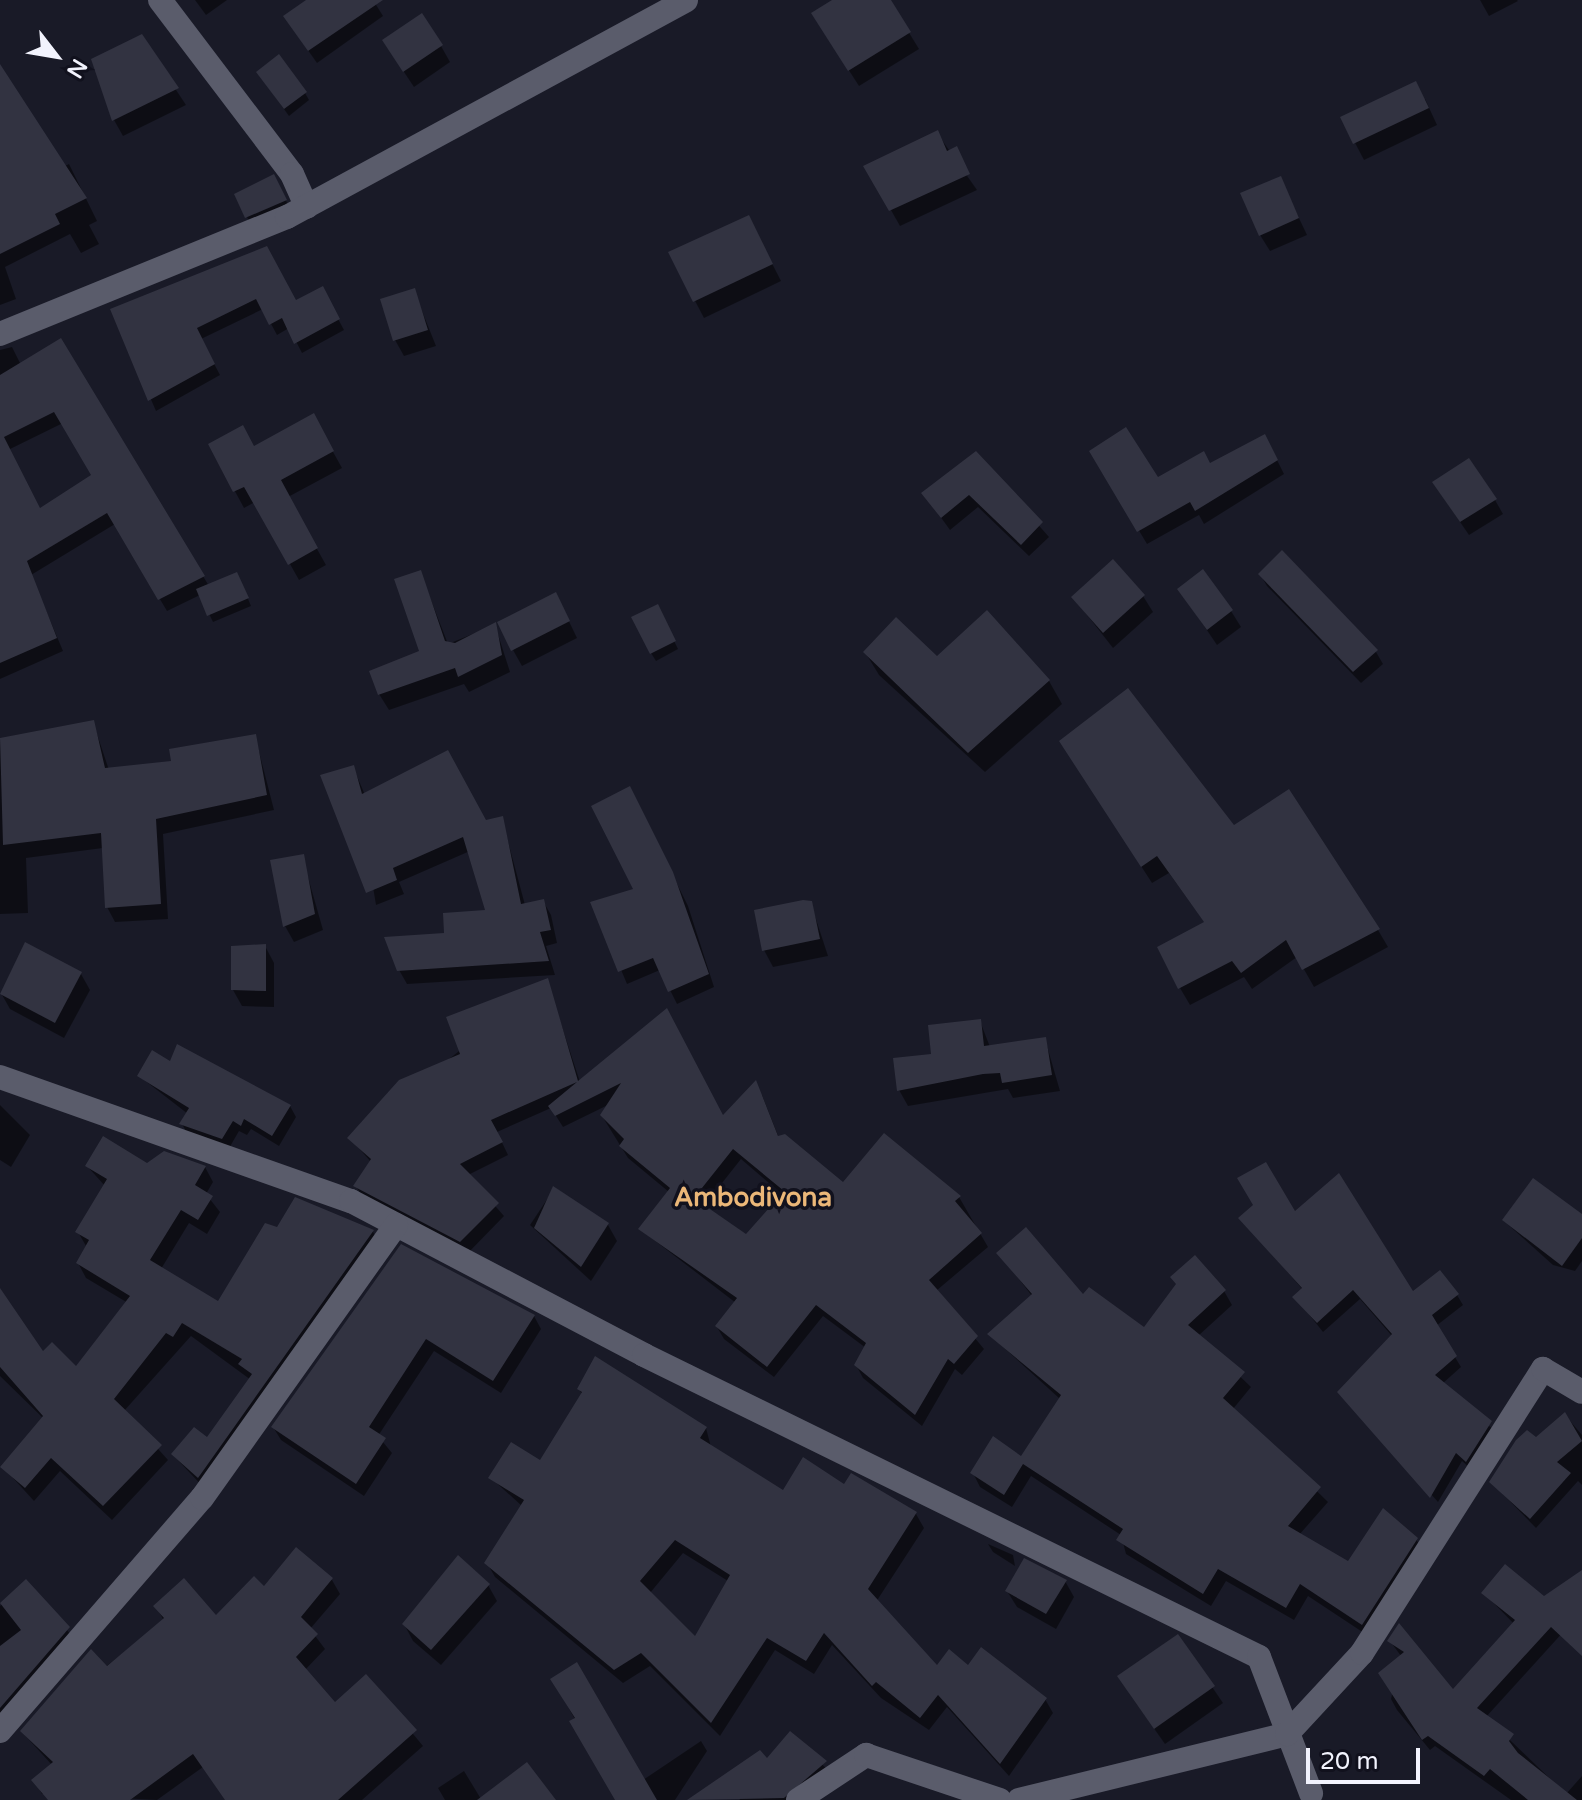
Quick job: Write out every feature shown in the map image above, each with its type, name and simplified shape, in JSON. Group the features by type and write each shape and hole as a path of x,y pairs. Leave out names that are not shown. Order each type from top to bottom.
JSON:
{"street":[{"path":"160,0 292,174 307,207"},
{"path":"0,334 307,207 686,0"},
{"path":"0,1077 351,1201 1259,1657 1311,1793"},
{"path":"0,1731 202,1498 396,1225"},
{"path":"1019,1800 1287,1734 1362,1653 1543,1369 1582,1392"},
{"path":"798,1800 866,1755 1000,1800"}],"building":[{"path":"306,0 383,0 308,51 283,16"},
{"path":"832,0 891,0 911,32 848,71 811,13"},
{"path":"422,13 443,45 403,72 382,40"},
{"path":"142,34 179,88 112,121 91,59"},
{"path":"279,54 307,92 284,109 256,72"},
{"path":"0,64 87,198 55,214 60,224 0,254"},
{"path":"1416,81 1429,108 1353,144 1340,117"},
{"path":"938,130 947,151 957,146 970,174 889,211 863,166"},
{"path":"274,174 287,200 245,218 234,194"},
{"path":"1281,176 1299,218 1259,236 1240,193"},
{"path":"749,215 773,264 693,302 668,252"},
{"path":"267,246 296,300 323,286 340,319 294,344 282,318 269,325 256,299 197,328 215,364 148,401 110,309"},
{"path":"415,288 428,330 393,341 380,299"},
{"path":"61,338 205,576 158,600 107,513 27,561 57,638 0,663 0,375","holes":["54,412 91,475 40,508 4,437"]},
{"path":"314,413 334,451 281,480 318,548 288,565 244,487 233,492 208,444 243,425 254,446"},
{"path":"1126,427 1158,477 1204,451 1210,463 1265,434 1278,460 1195,511 1190,502 1137,532 1089,451"},
{"path":"976,451 1043,522 1021,545 969,495 941,518 921,493"},
{"path":"1469,458 1497,499 1460,522 1432,482"},
{"path":"1282,550 1378,650 1353,672 1258,574"},
{"path":"1113,559 1145,595 1103,633 1071,597"},
{"path":"1203,569 1233,610 1207,630 1177,589"},
{"path":"421,570 445,641 455,643 496,622 502,655 458,677 455,668 378,695 369,671 419,651 394,579"},
{"path":"237,572 249,598 207,616 196,589"},
{"path":"556,592 570,621 511,651 497,622"},
{"path":"658,604 676,641 650,654 631,617"},
{"path":"987,610 1050,680 968,753 863,652 896,617 937,656"},
{"path":"1128,688 1234,825 1289,789 1380,929 1302,970 1286,940 1241,973 1232,961 1178,989 1157,947 1204,922 1157,856 1141,867 1059,741"},
{"path":"94,720 105,768 171,761 169,749 256,734 267,795 156,819 161,904 105,908 101,833 3,845 0,738"},
{"path":"448,750 486,820 503,816 521,904 544,899 551,930 540,932 549,961 397,971 384,937 444,933 443,913 485,910 463,837 393,868 397,880 366,893 320,775 354,765 362,794"},
{"path":"630,786 673,872 709,974 668,992 653,958 618,972 590,902 633,889 591,806"},
{"path":"304,854 315,914 283,927 270,860"},
{"path":"812,901 820,939 762,951 754,910"},
{"path":"25,942 82,972 55,1023 0,994"},
{"path":"266,944 266,991 231,990 231,946"},
{"path":"548,978 578,1081 667,1008 723,1115 756,1080 778,1136 785,1134 843,1182 884,1133 961,1196 955,1201 982,1233 929,1280 978,1336 954,1364 948,1359 915,1415 854,1365 866,1343 816,1305 767,1367 715,1326 737,1298 638,1229 670,1188 619,1146 624,1139 600,1115 621,1083 555,1116 548,1106 577,1082 491,1120 503,1142 460,1164 499,1203 460,1242 353,1186 371,1159 347,1138 399,1080 460,1054 446,1017","holes":["733,1149 784,1191 746,1234 694,1198"]},
{"path":"981,1019 984,1046 1046,1037 1052,1075 1002,1083 1000,1073 983,1074 897,1091 893,1058 931,1054 928,1025"},
{"path":"177,1044 291,1105 272,1136 244,1119 241,1126 233,1121 222,1139 179,1124 189,1108 137,1076 152,1050 170,1061"},
{"path":"103,1136 147,1163 164,1151 206,1166 195,1185 213,1196 198,1220 181,1210 150,1260 218,1301 265,1223 277,1227 295,1197 374,1230 198,1478 171,1454 194,1427 207,1437 252,1374 238,1364 242,1359 182,1323 173,1337 166,1333 114,1399 162,1445 103,1506 51,1458 25,1488 0,1467 43,1416 0,1367 0,1288 43,1351 52,1342 76,1366 130,1296 76,1263 89,1240 75,1232 107,1179 85,1166"},
{"path":"1266,1162 1295,1211 1339,1173 1413,1291 1440,1270 1459,1294 1432,1315 1457,1356 1435,1375 1492,1421 1466,1462 1456,1453 1430,1498 1337,1392 1392,1334 1353,1290 1317,1323 1292,1297 1302,1288 1238,1218 1253,1205 1237,1178"},
{"path":"1533,1178 1582,1214 1582,1238 1562,1266 1502,1220"},
{"path":"553,1186 609,1223 581,1267 534,1228"},
{"path":"1026,1227 1083,1294 1089,1287 1144,1327 1176,1284 1170,1277 1195,1255 1226,1290 1188,1325 1245,1372 1223,1398 1321,1487 1288,1526 1348,1561 1383,1508 1418,1538 1362,1625 1300,1584 1286,1608 1218,1569 1203,1594 1116,1540 1123,1529 1023,1464 1004,1495 970,1473 993,1436 1021,1456 1061,1395 987,1334 1032,1294 996,1253"},
{"path":"401,1244 535,1315 493,1381 426,1339 369,1427 386,1438 356,1484 271,1427"},
{"path":"595,1356 707,1427 700,1438 783,1490 803,1457 844,1484 851,1473 917,1512 868,1589 937,1665 949,1649 968,1665 981,1647 1047,1698 1000,1764 938,1695 920,1718 876,1682 872,1686 824,1633 806,1661 767,1638 711,1723 641,1653 614,1670 484,1563 524,1500 488,1478 511,1442 540,1460 582,1392 577,1389","holes":["675,1540 730,1575 695,1636 640,1581"]},
{"path":"1565,1412 1582,1441 1557,1462 1571,1473 1530,1519 1489,1482 1516,1440 1527,1430 1536,1437"},
{"path":"296,1547 333,1578 301,1617 318,1634 296,1657 335,1702 366,1674 417,1730 338,1800 225,1800 193,1754 130,1800 48,1800 31,1780 53,1762 20,1731 91,1649 107,1666 164,1618 153,1606 184,1578 216,1615 254,1576 264,1586"},
{"path":"458,1555 490,1584 431,1650 402,1624"},
{"path":"1024,1558 1067,1580 1046,1614 1005,1591"},
{"path":"1505,1564 1544,1596 1582,1570 1582,1656 1551,1627 1477,1708 1514,1734 1509,1741 1518,1753 1577,1800 1528,1800 1490,1769 1484,1776 1428,1736 1422,1740 1378,1673 1404,1652 1387,1641 1399,1623 1453,1689 1515,1620 1481,1593"},
{"path":"26,1579 70,1627 0,1708 0,1646 21,1630 0,1603"},
{"path":"1178,1634 1215,1686 1154,1729 1117,1676"},
{"path":"577,1662 657,1800 615,1800 569,1721 575,1718 550,1679"},
{"path":"790,1731 827,1761 784,1798 687,1800 760,1750 767,1758"},
{"path":"527,1762 556,1800 477,1800"}],"district":[{"name":"Ambodivona","path":"753,1198"}]}
